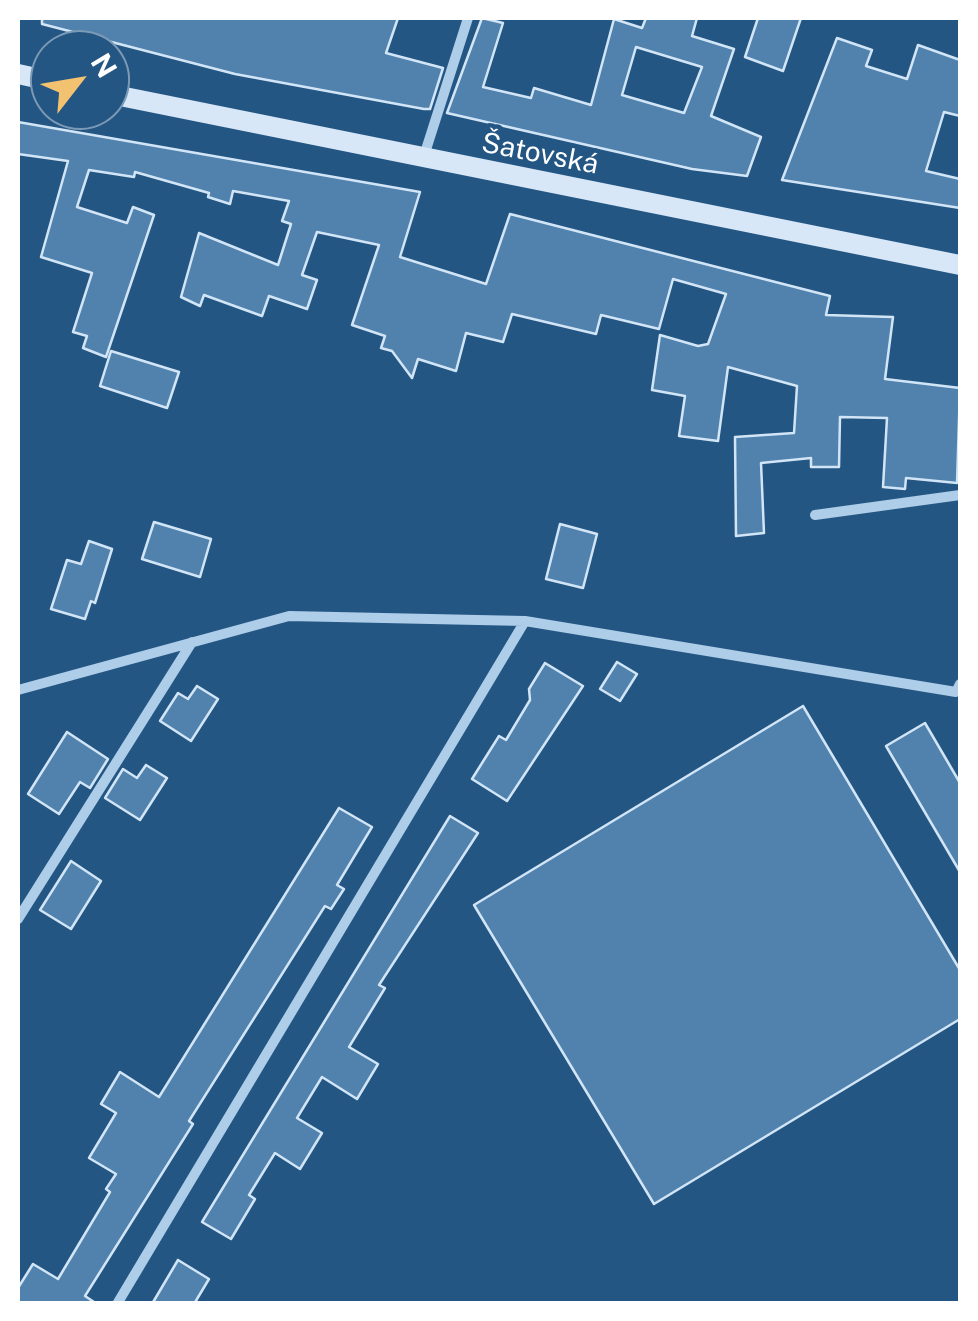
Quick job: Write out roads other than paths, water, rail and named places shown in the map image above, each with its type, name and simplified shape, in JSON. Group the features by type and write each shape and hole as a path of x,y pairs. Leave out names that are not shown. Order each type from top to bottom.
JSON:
{"main road":[{"name":"Šatovská","path":"130,98 960,265"}],"street":[{"path":"423,159 468,18"},
{"path":"815,515 960,494"},
{"path":"18,690 290,616 525,621 956,692 960,684"},
{"path":"117,1304 525,621"},
{"path":"18,918 192,642"}]}
